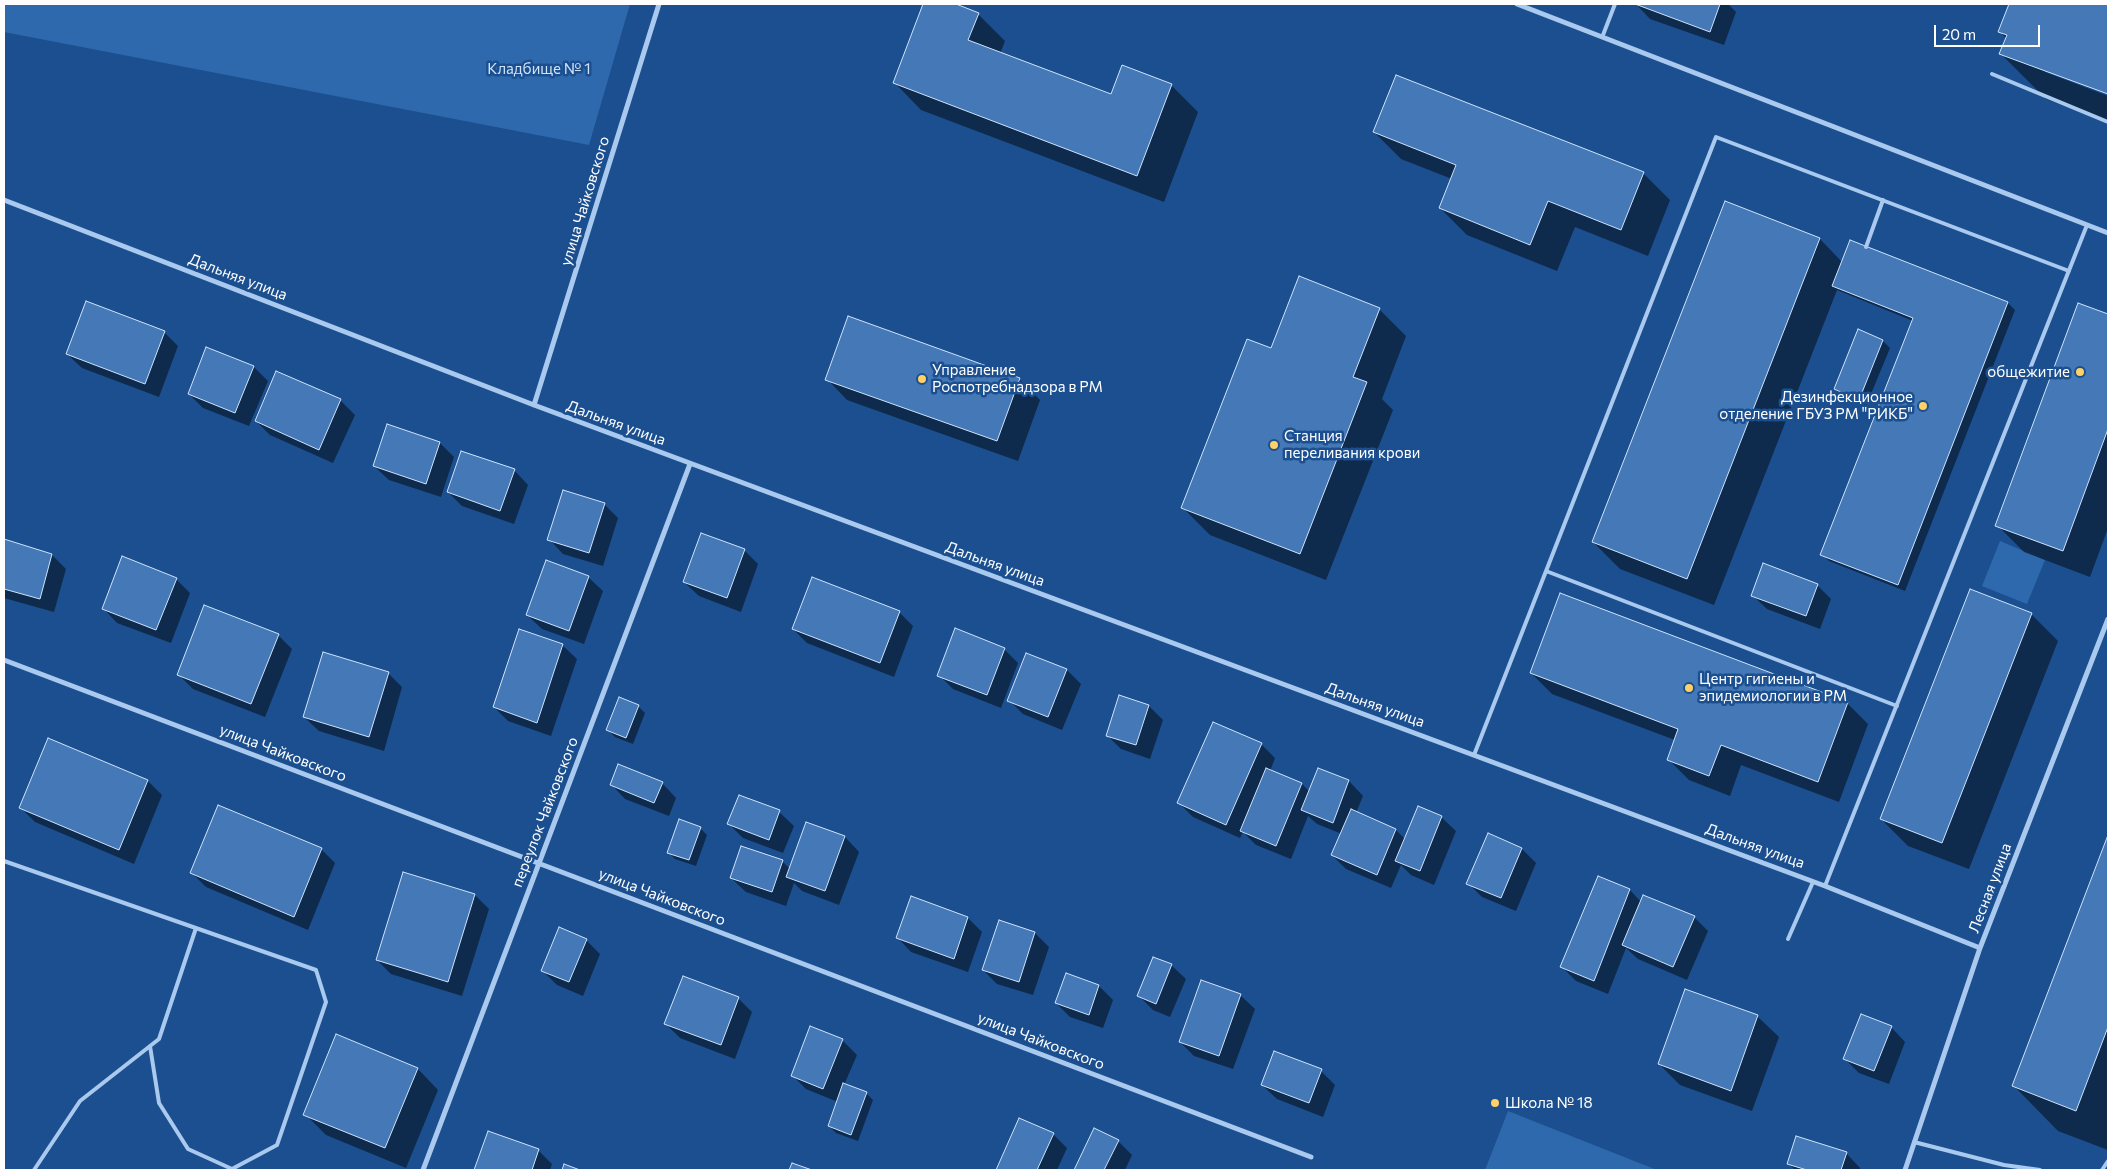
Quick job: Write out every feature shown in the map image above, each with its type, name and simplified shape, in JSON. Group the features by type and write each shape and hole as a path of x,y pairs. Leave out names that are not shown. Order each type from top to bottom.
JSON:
{"street":[{"name":"улица Чайковского","path":"534,405 659,4"},
{"path":"1517,4 1602,35 2108,233"},
{"name":"Дальняя улица","path":"4,200 534,405 1825,886 1980,948"},
{"name":"переулок Чайковского","path":"423,1170 690,464"},
{"name":"Лесная улица","path":"1904,1170 1980,948 2108,619"},
{"name":"улица Чайковского","path":"4,660 1311,1157"}],"lane":[{"path":"1602,35 1615,4"},
{"path":"1992,74 2108,122"},
{"path":"1474,755 1716,137 2069,271"},
{"path":"1866,246 1883,200"},
{"path":"1825,886 2087,225"},
{"path":"1546,571 1897,706"},
{"path":"4,861 316,970 326,1002 277,1145 232,1169 188,1149 159,1103 150,1046"},
{"path":"1788,939 1813,882"},
{"path":"34,1170 80,1101 159,1039 196,928"},
{"path":"1914,1142 2004,1166 2040,1170"},
{"path":"2102,1170 2108,1161"}],"green space":[{"name":"Кладбище № 1","path":"4,4 630,4 589,145 4,32"},
{"path":"2000,541 2045,560 2027,604 1982,586"},
{"path":"1508,1111 1657,1170 1485,1170"}],"building":[{"path":"923,4 956,4 979,13 968,40 1111,94 1122,65 1172,84 1137,176 893,83"},
{"path":"1635,4 1720,4 1710,32"},
{"path":"2009,4 2108,4 2108,94 1999,54 2007,35 1998,32"},
{"path":"1396,75 1644,172 1621,230 1548,201 1530,245 1439,208 1456,165 1373,132"},
{"path":"1725,201 1820,238 1687,579 1592,542"},
{"name":"Дезинфекционное отделение ГБУЗ РМ \"РИКБ\"","path":"1850,240 2008,302 1898,585 1820,555 1913,318 1832,286"},
{"name":"Станция переливания крови","path":"1299,276 1380,308 1353,377 1367,382 1300,554 1181,508 1247,339 1271,348"},
{"path":"86,301 165,331 145,384 66,354"},
{"name":"общежитие","path":"2078,303 2108,314 2108,429 2063,551 1995,526"},
{"name":"Управление Роспотребнадзора в РМ","path":"848,316 1020,378 997,441 825,380"},
{"path":"1858,329 1883,340 1859,400 1834,389"},
{"path":"206,347 254,366 235,413 188,394"},
{"path":"276,371 341,399 319,450 255,421"},
{"path":"387,424 440,442 426,484 373,466"},
{"path":"461,451 515,469 500,511 447,492"},
{"path":"563,490 605,503 589,553 547,540"},
{"path":"701,533 745,549 727,598 683,582"},
{"path":"4,539 52,554 40,599 4,589"},
{"path":"122,556 177,578 156,630 102,609"},
{"path":"546,560 589,576 569,631 526,615"},
{"path":"1763,563 1818,584 1806,616 1751,596"},
{"path":"812,577 900,611 880,663 792,629"},
{"path":"1970,589 2032,613 1942,843 1880,819"},
{"name":"Центр гигиены и эпидемиологии в РМ","path":"1560,593 1848,702 1818,782 1721,745 1709,776 1667,760 1678,729 1530,673"},
{"path":"204,605 279,634 251,704 177,675"},
{"path":"955,628 1005,648 987,695 937,676"},
{"path":"519,629 563,644 537,723 493,707"},
{"path":"323,652 389,672 369,737 303,717"},
{"path":"1026,653 1067,669 1048,717 1007,701"},
{"path":"1119,695 1149,705 1136,745 1106,736"},
{"path":"619,697 639,705 626,738 606,730"},
{"path":"1213,722 1262,743 1226,825 1177,803"},
{"path":"48,738 148,780 119,850 19,808"},
{"path":"618,764 663,782 654,803 610,785"},
{"path":"1266,768 1302,783 1276,846 1240,831"},
{"path":"1318,768 1349,780 1333,823 1301,810"},
{"path":"739,795 780,810 769,840 727,824"},
{"path":"218,805 322,848 294,917 190,873"},
{"path":"1418,806 1442,816 1420,871 1395,861"},
{"path":"1351,809 1396,829 1377,875 1331,855"},
{"path":"679,819 701,827 689,860 667,853"},
{"path":"806,822 845,836 825,891 786,877"},
{"path":"1488,833 1522,848 1501,898 1466,884"},
{"path":"2108,835 2108,1027 2076,1111 2012,1086"},
{"path":"741,846 783,860 772,892 730,878"},
{"path":"403,872 475,894 448,982 376,960"},
{"path":"1598,876 1630,889 1594,981 1560,967"},
{"path":"1643,895 1695,916 1673,967 1622,945"},
{"path":"911,896 968,917 954,959 896,938"},
{"path":"999,920 1035,932 1019,982 982,970"},
{"path":"559,927 587,939 569,982 541,971"},
{"path":"1153,957 1172,964 1156,1004 1137,996"},
{"path":"1066,973 1099,985 1089,1015 1055,1003"},
{"path":"683,976 739,997 721,1045 664,1024"},
{"path":"1201,980 1241,994 1219,1056 1179,1042"},
{"path":"1685,989 1758,1015 1731,1091 1658,1064"},
{"path":"1861,1014 1892,1026 1874,1071 1843,1059"},
{"path":"810,1026 843,1039 823,1089 791,1076"},
{"path":"336,1034 418,1068 385,1148 303,1115"},
{"path":"1274,1051 1322,1069 1309,1103 1261,1085"},
{"path":"843,1083 867,1092 851,1135 828,1126"},
{"path":"1019,1118 1054,1133 1037,1170 996,1170"},
{"path":"1094,1128 1119,1140 1104,1170 1074,1170"},
{"path":"488,1131 539,1149 532,1170 474,1170"},
{"path":"1796,1136 1847,1152 1841,1170 1807,1170 1787,1164"},
{"path":"792,1163 812,1170 789,1170"},
{"path":"564,1164 580,1170 562,1170"}],"place":[{"name":"общежитие","path":"2080,372"},
{"name":"Управление Роспотребнадзора в РМ","path":"922,379"},
{"name":"Дезинфекционное отделение ГБУЗ РМ \"РИКБ\"","path":"1923,406"},
{"name":"Станция переливания крови","path":"1274,445"},
{"name":"Центр гигиены и эпидемиологии в РМ","path":"1689,688"},
{"name":"Школа № 18","path":"1495,1103"}]}
